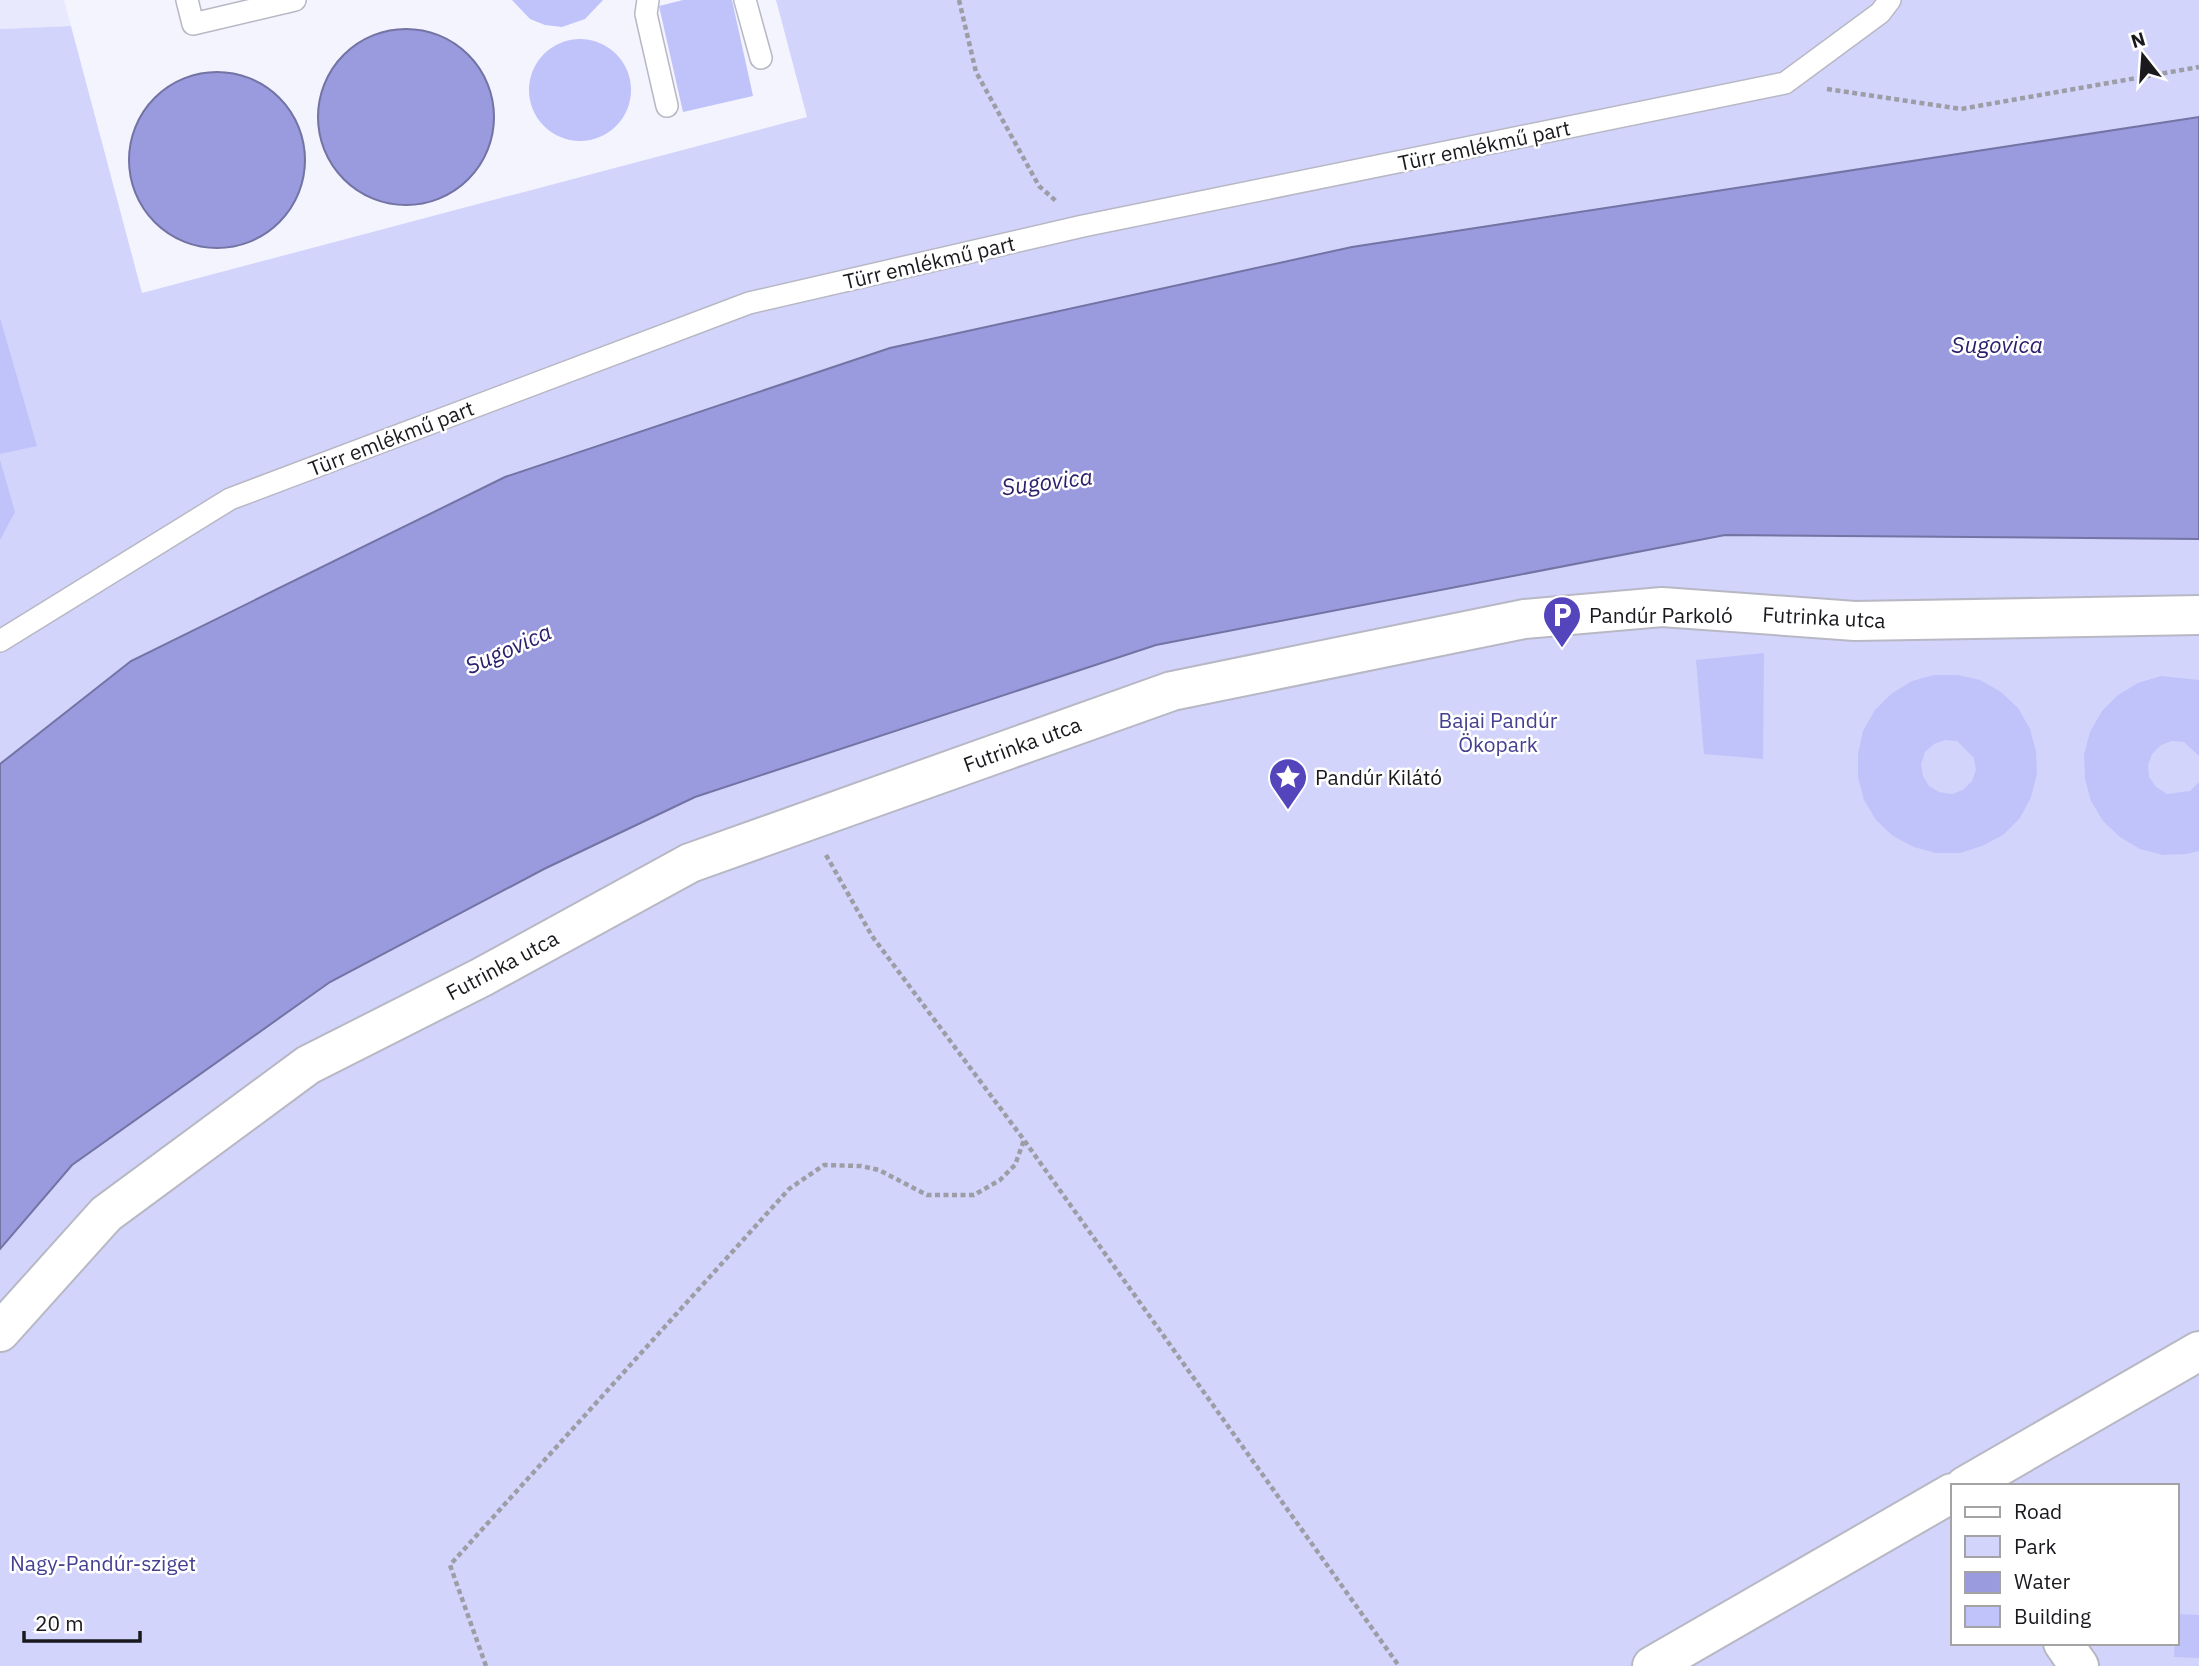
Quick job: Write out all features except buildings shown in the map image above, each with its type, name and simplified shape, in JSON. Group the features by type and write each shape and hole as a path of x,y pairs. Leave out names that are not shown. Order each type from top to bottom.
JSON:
{"street":[{"name":"Futrinka utca","path":"0,1332 106,1214 308,1065 482,977 690,863 1172,691 1524,619 1662,607 1855,621 2199,615"},
{"path":"1968,1484 2199,1351"},
{"path":"1652,1666 1951,1494"},
{"path":"2064,1645 2080,1666"}],"lane":[{"path":"187,0 192,24 295,0"},
{"path":"648,0 646,15 667,106"},
{"path":"745,0 761,58"},
{"name":"Türr emlékmű part","path":"0,641 230,499 749,303 1083,226 1785,83 1880,13 1890,0"}],"path":[{"path":"959,0 976,72 1039,186 1083,226"},
{"path":"1785,83 1961,109 2199,67"},
{"path":"806,821 872,936 1024,1140 1399,1666"},
{"path":"486,1666 450,1564 789,1189 824,1165 836,1165 879,1170 926,1195 974,1195 1000,1180 1016,1165 1024,1140"}],"shaded area":[{"path":"0,0 64,0 71,26 0,29"}],"green space":[{"path":"776,0 2199,0 2199,117 1352,247 890,348 505,477 131,661 0,764 0,29 71,26 142,293 807,117"},
{"path":"1725,535 2199,539 2199,1666 0,1666 0,1249 72,1165 330,982 544,869 695,797 1156,645"}],"water":[{"path":"406,29 440,36 468,55 487,83 494,117 487,151 468,179 440,198 406,205 372,198 344,179 325,151 318,117 325,83 344,55 372,36"},
{"path":"217,72 251,79 279,98 298,126 305,160 298,194 279,222 251,241 217,248 183,241 155,222 136,194 129,160 136,126 155,98 183,79"},
{"name":"Sugovica","path":"2199,117 2199,539 1725,535 1156,645 695,797 544,869 330,982 72,1165 0,1249 0,764 131,661 505,477 890,348 1352,247"}],"place":[{"name":"Pandúr Parkoló","path":"1562,649"},
{"name":"Pandúr Kilátó","path":"1288,811"}],"park label":[{"name":"Bajai Pandúr Ökopark","path":"1498,732"},
{"name":"Nagy-Pandúr-sziget","path":"103,1563"}]}
